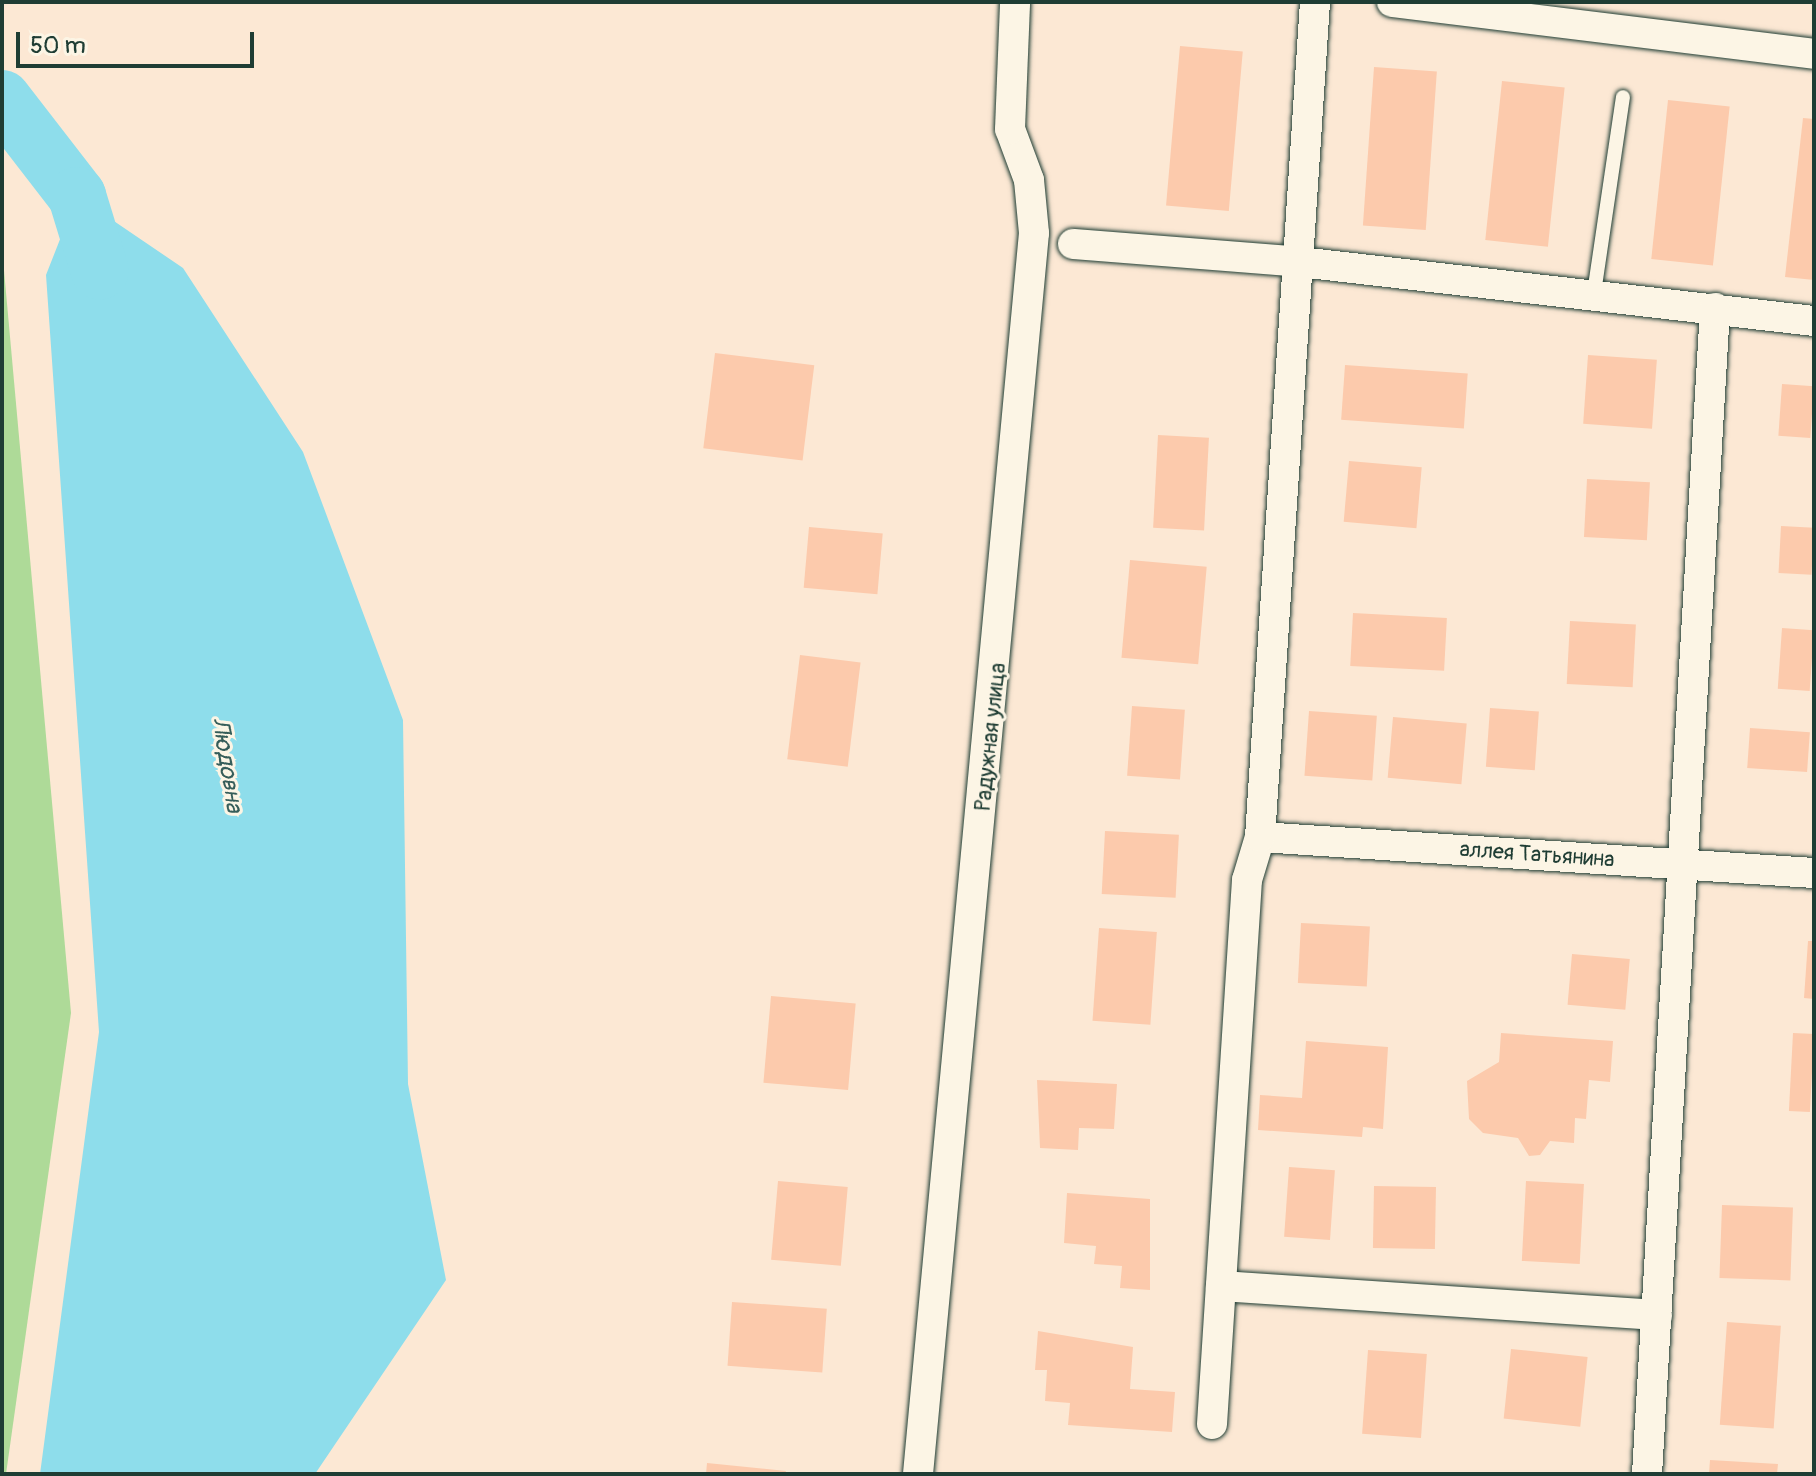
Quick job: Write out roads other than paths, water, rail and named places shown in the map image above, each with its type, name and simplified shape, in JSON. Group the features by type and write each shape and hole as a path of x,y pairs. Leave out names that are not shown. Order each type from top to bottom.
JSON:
{"street":[{"name":"Радужная улица","path":"918,1474 1034,233 1029,180 1010,129 1015,2"},
{"path":"1212,1424 1247,880 1260,837 1315,2"},
{"path":"1392,2 1814,54"},
{"path":"1073,244 1300,262 1594,293 1814,321"},
{"path":"1647,1474 1686,865 1715,308"},
{"name":"аллея Татьянина","path":"1260,837 1814,873"},
{"path":"1221,1286 1657,1315"}],"lane":[{"path":"1594,293 1623,97"}],"water":[{"path":"77,196 183,268 303,452 403,720 408,1084 446,1280 315,1474 40,1474 99,1032 46,275"}],"waterway":[{"name":"Людовна","path":"2,99 77,196 100,271"}]}
